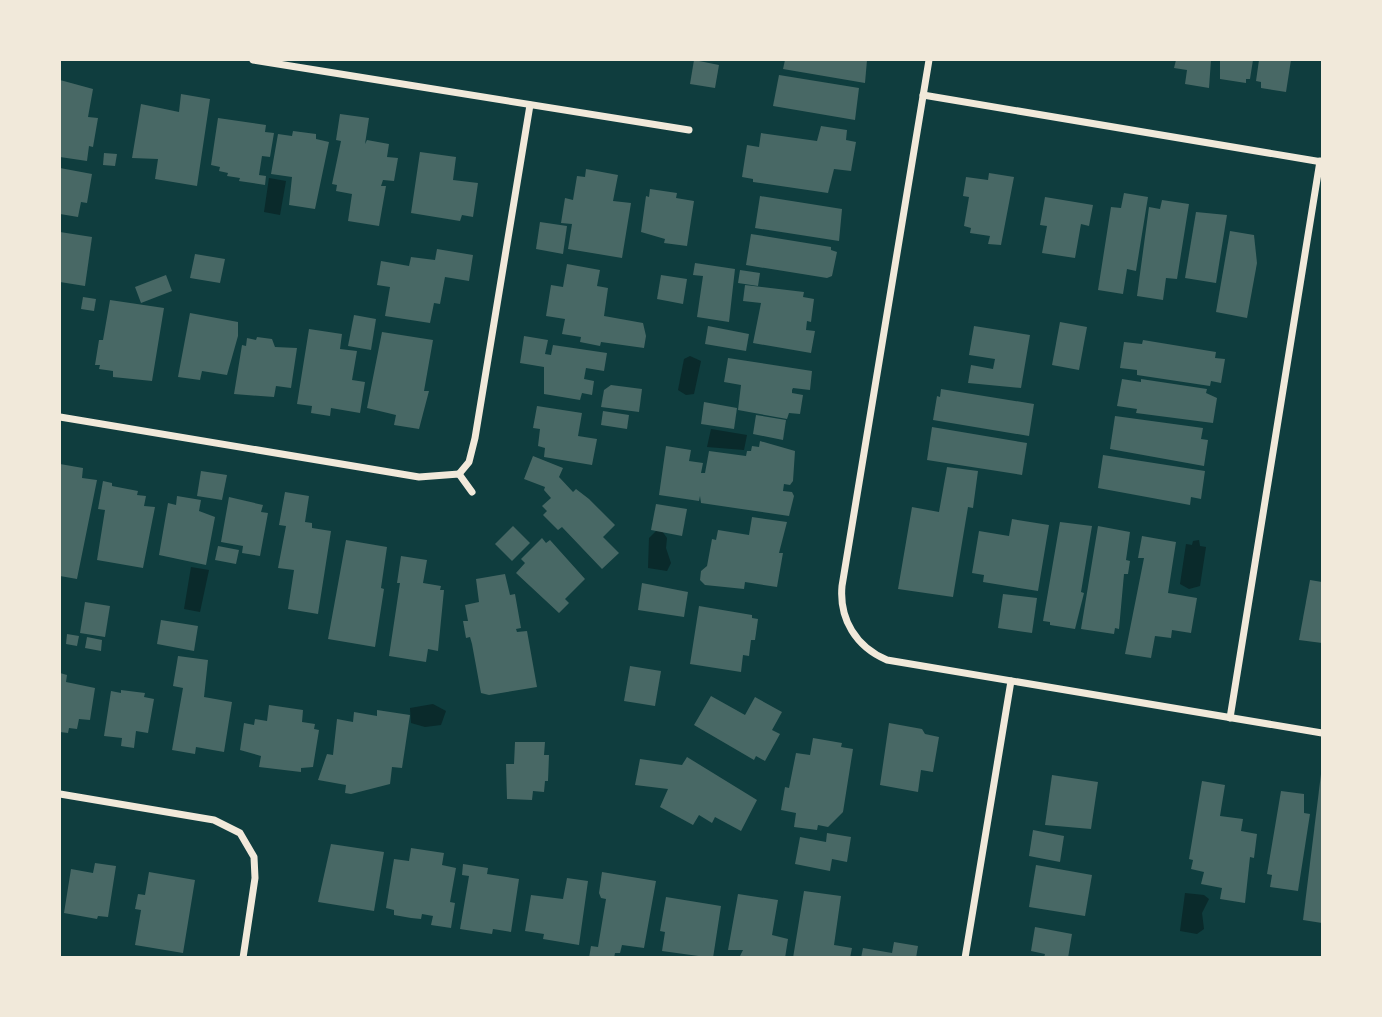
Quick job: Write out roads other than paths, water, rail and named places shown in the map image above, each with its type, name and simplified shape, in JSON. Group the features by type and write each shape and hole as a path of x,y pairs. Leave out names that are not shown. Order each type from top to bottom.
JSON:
{"street":[{"path":"253,60 689,130"},
{"path":"929,60 842,586 843,612 854,635 870,651 887,660 1322,733"},
{"path":"923,95 1321,162 1230,718"},
{"path":"60,417 419,477 459,474 469,462 475,438 530,105"},
{"path":"459,474 472,492"},
{"path":"965,957 1010,681"},
{"path":"60,794 214,820 240,833 254,857 255,878 243,957"}],"water":[{"path":"269,178 286,181 280,215 264,212"},
{"path":"690,356 701,361 694,394 686,395 678,390 684,359"},
{"path":"711,429 747,435 744,450 707,447"},
{"path":"656,531 662,531 667,538 666,548 671,563 667,571 648,568 649,538"},
{"path":"1199,540 1200,546 1206,547 1200,586 1189,589 1180,584 1186,544 1192,545 1193,541"},
{"path":"191,567 209,570 200,612 184,609"},
{"path":"433,704 446,711 441,725 425,727 411,723 410,708"},
{"path":"1185,893 1204,895 1209,899 1202,913 1204,929 1197,934 1180,931"}]}
